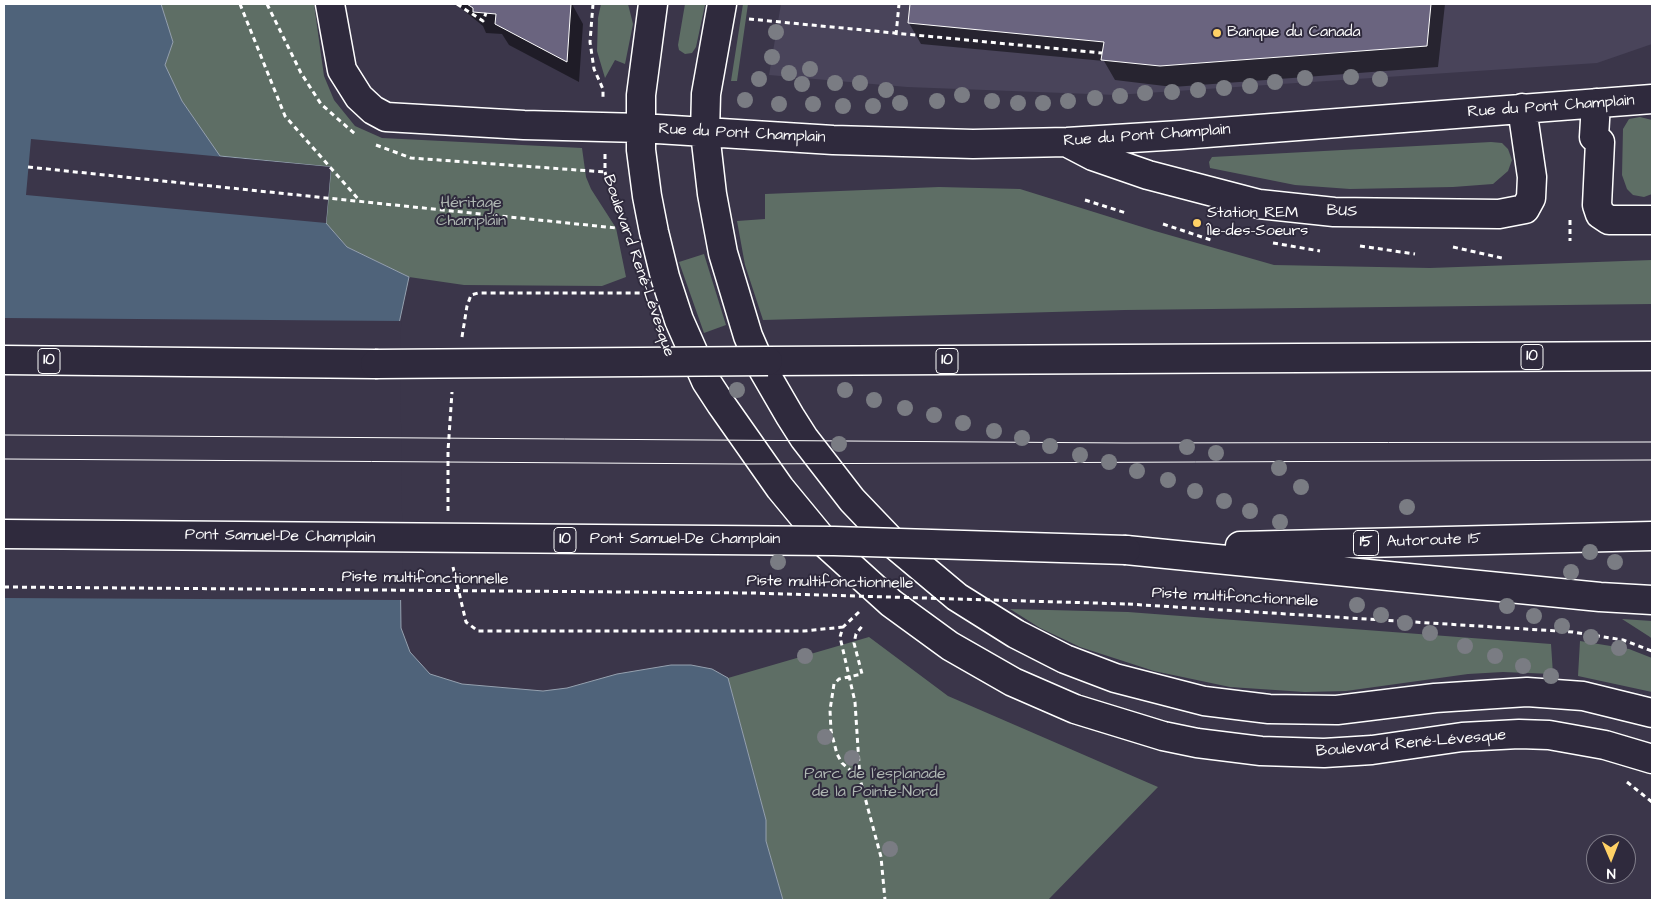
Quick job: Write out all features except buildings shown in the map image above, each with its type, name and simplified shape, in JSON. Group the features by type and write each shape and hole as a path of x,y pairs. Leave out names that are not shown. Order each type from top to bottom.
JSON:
{"main road":[{"name":"Rue du Pont Champlain","path":"330,4 342,70 360,97 373,110 386,117 917,143 1066,142 1652,99"},
{"name":"Boulevard René-Lévesque","path":"653,4 644,61 640,103 646,196 661,263 679,320 711,388 734,424 775,480 827,545 891,603 950,646 1013,682 1046,698 1134,729 1197,744 1286,753 1324,753 1372,750 1462,737 1519,734 1575,739 1652,759"},
{"path":"722,4 706,94 705,133 712,194 728,273 748,336 776,394 804,438 872,522 896,546 951,592 999,625 1042,648 1115,678 1176,695 1269,709 1337,710 1435,698 1527,692 1583,696 1652,713"},
{"path":"1596,103 1594,137 1600,142 1597,205 1600,214 1608,220 1652,220"},
{"name":"BUS","path":"1066,142 1093,156 1148,175 1259,204 1334,212 1499,214 1525,208 1531,198 1532,177 1522,108"},
{"name":"10","path":"4,360 652,364 1652,356"},
{"name":"Pont Samuel-De Champlain","path":"4,534 834,541 1126,550"},
{"name":"Autoroute 15","path":"1126,550 1652,536"},
{"name":"10","path":"1126,550 1600,597 1652,600"}],"path":[{"path":"240,4 285,116 361,201"},
{"path":"457,4 483,21 486,13"},
{"path":"593,4 590,42 591,57 603,89"},
{"path":"896,35 899,4"},
{"path":"749,19 896,35 1102,53"},
{"name":"Boulevard René-Lévesque","path":"605,151 605,172 609,187 621,214"},
{"path":"28,167 616,228"},
{"path":"1085,200 1126,213"},
{"path":"1163,224 1214,241"},
{"path":"1273,243 1320,251"},
{"path":"1360,246 1415,254"},
{"path":"1453,247 1502,258"},
{"name":"Boulevard René-Lévesque","path":"460,344 467,306 471,296 478,294 645,292 642,284"},
{"path":"448,513 448,451 454,382"},
{"path":"453,560 466,622 478,631 804,630 843,627"},
{"name":"Piste multifonctionnelle","path":"4,588 752,593 1128,604 1573,632 1623,640 1652,651"},
{"path":"840,592 853,604"},
{"path":"868,615 861,610 843,627 840,637 858,724 860,779 881,857 886,900"},
{"path":"860,779 842,763 831,731 830,710 832,690 839,679 862,674 854,643 856,634 863,625"},
{"path":"1618,778 1652,802"}],"shaded area":[{"path":"781,4 1652,4 1652,44 1597,63 1116,95 907,87 769,75"}],"green space":[{"name":"Héritage Champlain","path":"161,4 314,4 324,76 334,100 355,126 382,138 582,148 586,177 591,189 616,228 626,277 602,286 464,285 409,277 347,247 326,223 331,167 220,157 182,101 165,65 173,42"},
{"path":"601,4 628,4 633,24 625,64 615,60 605,78 597,51 598,18"},
{"path":"685,4 705,5 696,47 692,53 685,54 679,50 678,45"},
{"path":"743,4 748,4 737,81 731,81"},
{"path":"1640,117 1652,120 1652,194 1644,197 1633,195 1627,189 1622,175 1623,129 1629,119"},
{"path":"1491,142 1502,143 1508,149 1512,160 1508,171 1493,184 1453,187 1350,189 1295,185 1210,168 1209,162 1212,157"},
{"path":"939,187 1020,189 1155,231 1274,265 1430,268 1652,260 1652,304 1125,310 763,320 745,265 737,221 765,219 765,194"},
{"path":"704,254 726,325 704,333 679,262"},
{"path":"1010,609 1128,612 1551,644 1553,674 1503,672 1468,674 1346,691 1305,692 1230,687 1154,671 1080,647 1040,628"},
{"path":"1622,619 1652,621 1652,639 1650,637"},
{"name":"Parc de l'esplanade de la Pointe-Nord","path":"869,637 948,696 1158,787 1048,900 783,900 766,841 766,820 728,678"},
{"path":"1580,641 1629,649 1652,658 1652,692 1578,676"}],"water":[{"path":"4,4 161,4 173,42 165,65 182,101 220,156 331,167 326,223 347,247 409,277 397,333 401,628 410,652 430,674 462,684 543,691 567,688 617,674 671,665 691,665 712,669 728,678 766,820 766,841 783,900 4,900"}],"pier":[{"path":"31,139 331,167 326,223 26,195"},
{"path":"4,318 402,321 400,333 403,600 4,598"}],"tram line":[{"path":"4,435 1125,443 1652,442"},
{"path":"4,459 739,464 1652,460"}],"place":[{"name":"Banque du Canada","path":"1217,33"},
{"name":"Station REM Île-des-Soeurs","path":"1197,223"}]}
